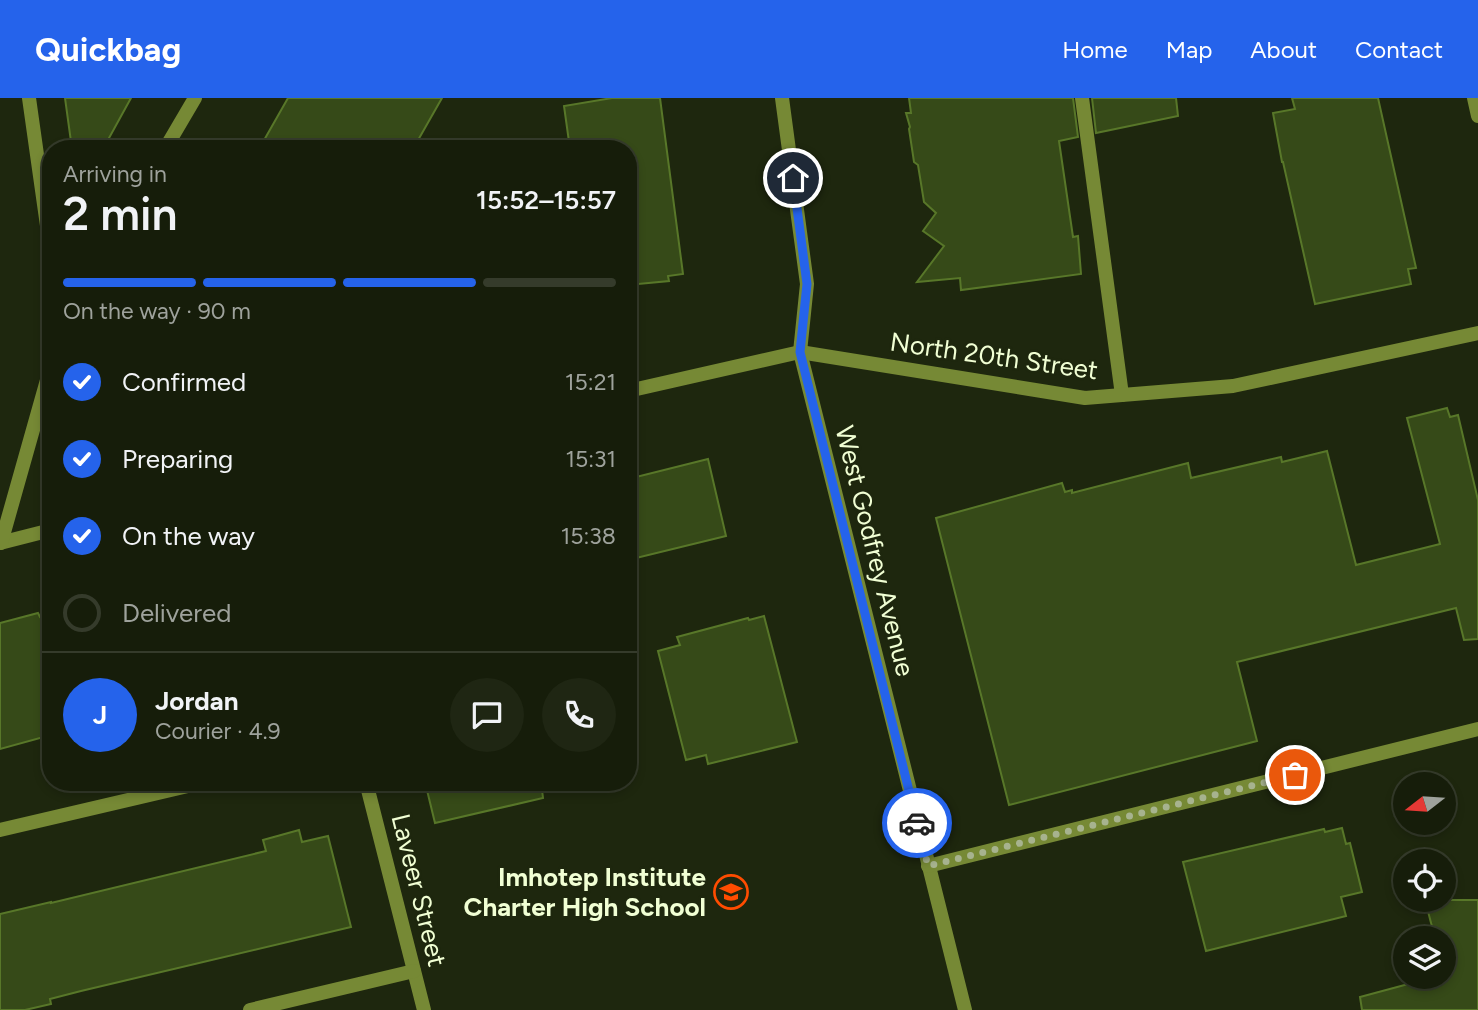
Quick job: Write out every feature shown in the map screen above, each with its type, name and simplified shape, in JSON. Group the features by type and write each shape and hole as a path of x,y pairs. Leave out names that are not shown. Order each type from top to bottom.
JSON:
{"street":[{"path":"29,98 42,190"},
{"path":"170,140 195,98"},
{"name":"West Godfrey Avenue","path":"782,98 807,284 800,352 965,1010"},
{"path":"1082,98 1122,395"},
{"path":"1474,98 1478,116"},
{"name":"North 20th Street","path":"637,389 800,352 1085,398 1233,386 1478,332"},
{"path":"0,543 42,397"},
{"path":"0,543 42,532"},
{"path":"928,866 1478,729"},
{"path":"0,830 167,791"},
{"name":"Laveer Street","path":"368,791 424,1010"},
{"path":"250,1010 414,971"}],"building":[{"path":"65,98 131,98 108,140 71,140"},
{"path":"288,98 442,98 418,140 264,140"},
{"path":"612,98 660,98 683,274 668,276 669,281 637,284 637,140 569,140 564,106"},
{"path":"909,98 1073,98 1078,137 1059,141 1073,237 1078,236 1081,274 961,290 960,278 917,282 944,246 923,231 936,213 924,202 918,165 914,162 906,113 911,113"},
{"path":"1092,98 1176,98 1178,116 1096,133"},
{"path":"1292,98 1378,98 1416,268 1408,269 1411,284 1315,304 1273,113 1295,109"},
{"path":"1447,408 1450,417 1458,415 1478,500 1478,639 1464,640 1456,608 1237,662 1257,741 1009,805 936,518 1062,483 1065,492 1072,490 1072,493 1188,463 1191,478 1281,457 1282,462 1327,451 1356,565 1440,544 1407,418"},
{"path":"708,459 726,536 637,558 637,477"},
{"path":"38,613 42,616 42,737 0,749 0,623"},
{"path":"764,616 797,742 708,764 706,755 686,760 658,651 680,645 677,637"},
{"path":"427,791 542,791 543,798 435,823"},
{"path":"1342,828 1346,844 1350,843 1362,892 1341,897 1346,916 1206,951 1183,862 1324,829 1325,832"},
{"path":"299,830 302,842 328,836 351,927 81,991 50,999 51,1004 25,1010 0,1010 0,914 266,851 263,840"},
{"path":"1456,900 1478,900 1478,1010 1362,1010 1360,997 1393,988 1456,989 1456,926 1432,926 1428,912 1456,912"}],"way so far":[{"path":"917,823 928,866 1295,775"}],"place":[{"name":"Imhotep Institute Charter High School","path":"731,892"}],"route":[{"path":"793,178 807,284 800,352 917,823"}]}
